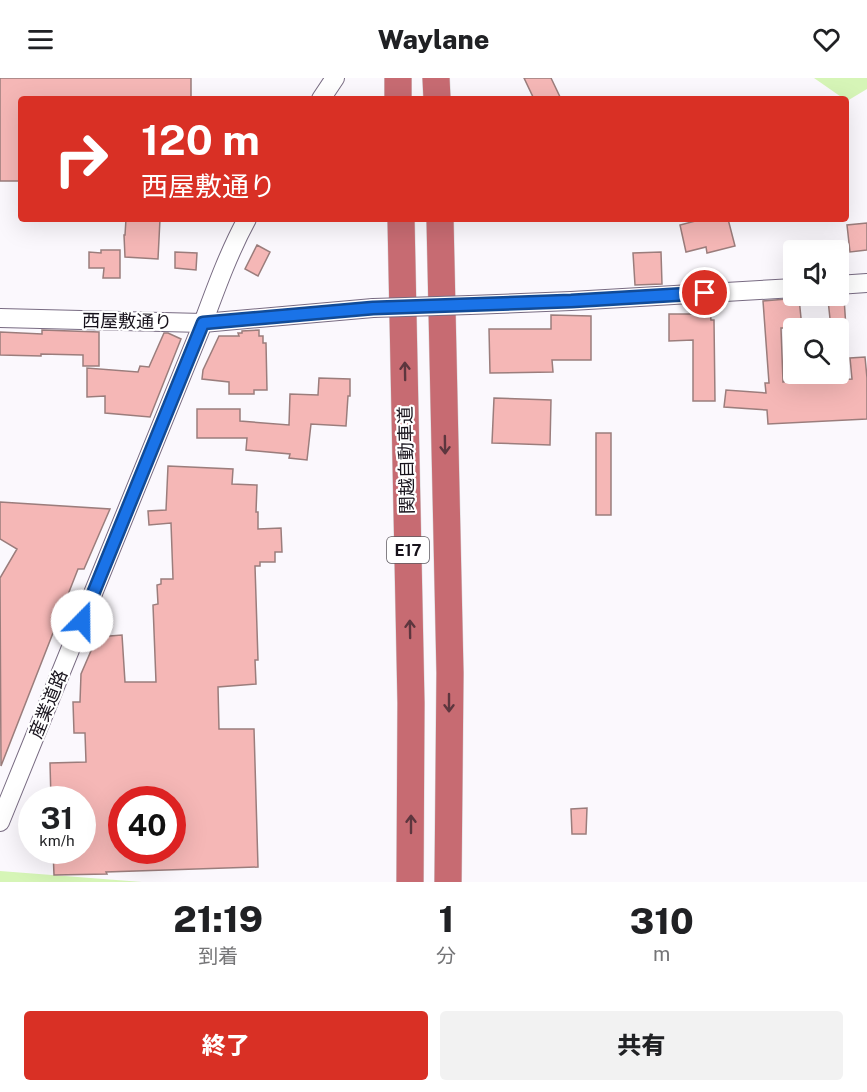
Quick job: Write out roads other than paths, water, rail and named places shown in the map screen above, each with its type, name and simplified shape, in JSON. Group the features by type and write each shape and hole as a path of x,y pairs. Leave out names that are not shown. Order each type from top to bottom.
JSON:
{"highway":[{"path":"398,78 398,96"},
{"path":"436,78 437,96"},
{"name":"関越自動車道","path":"401,222 411,691 410,882"},
{"name":"E17","path":"440,222 450,673 448,882"}],"street":[{"path":"323,96 335,78"},
{"name":"産業道路","path":"0,822 238,234 245,222"},
{"path":"849,284 867,283"},
{"name":"西屋敷通り","path":"0,318 203,323 373,308 571,301 783,289"}]}
